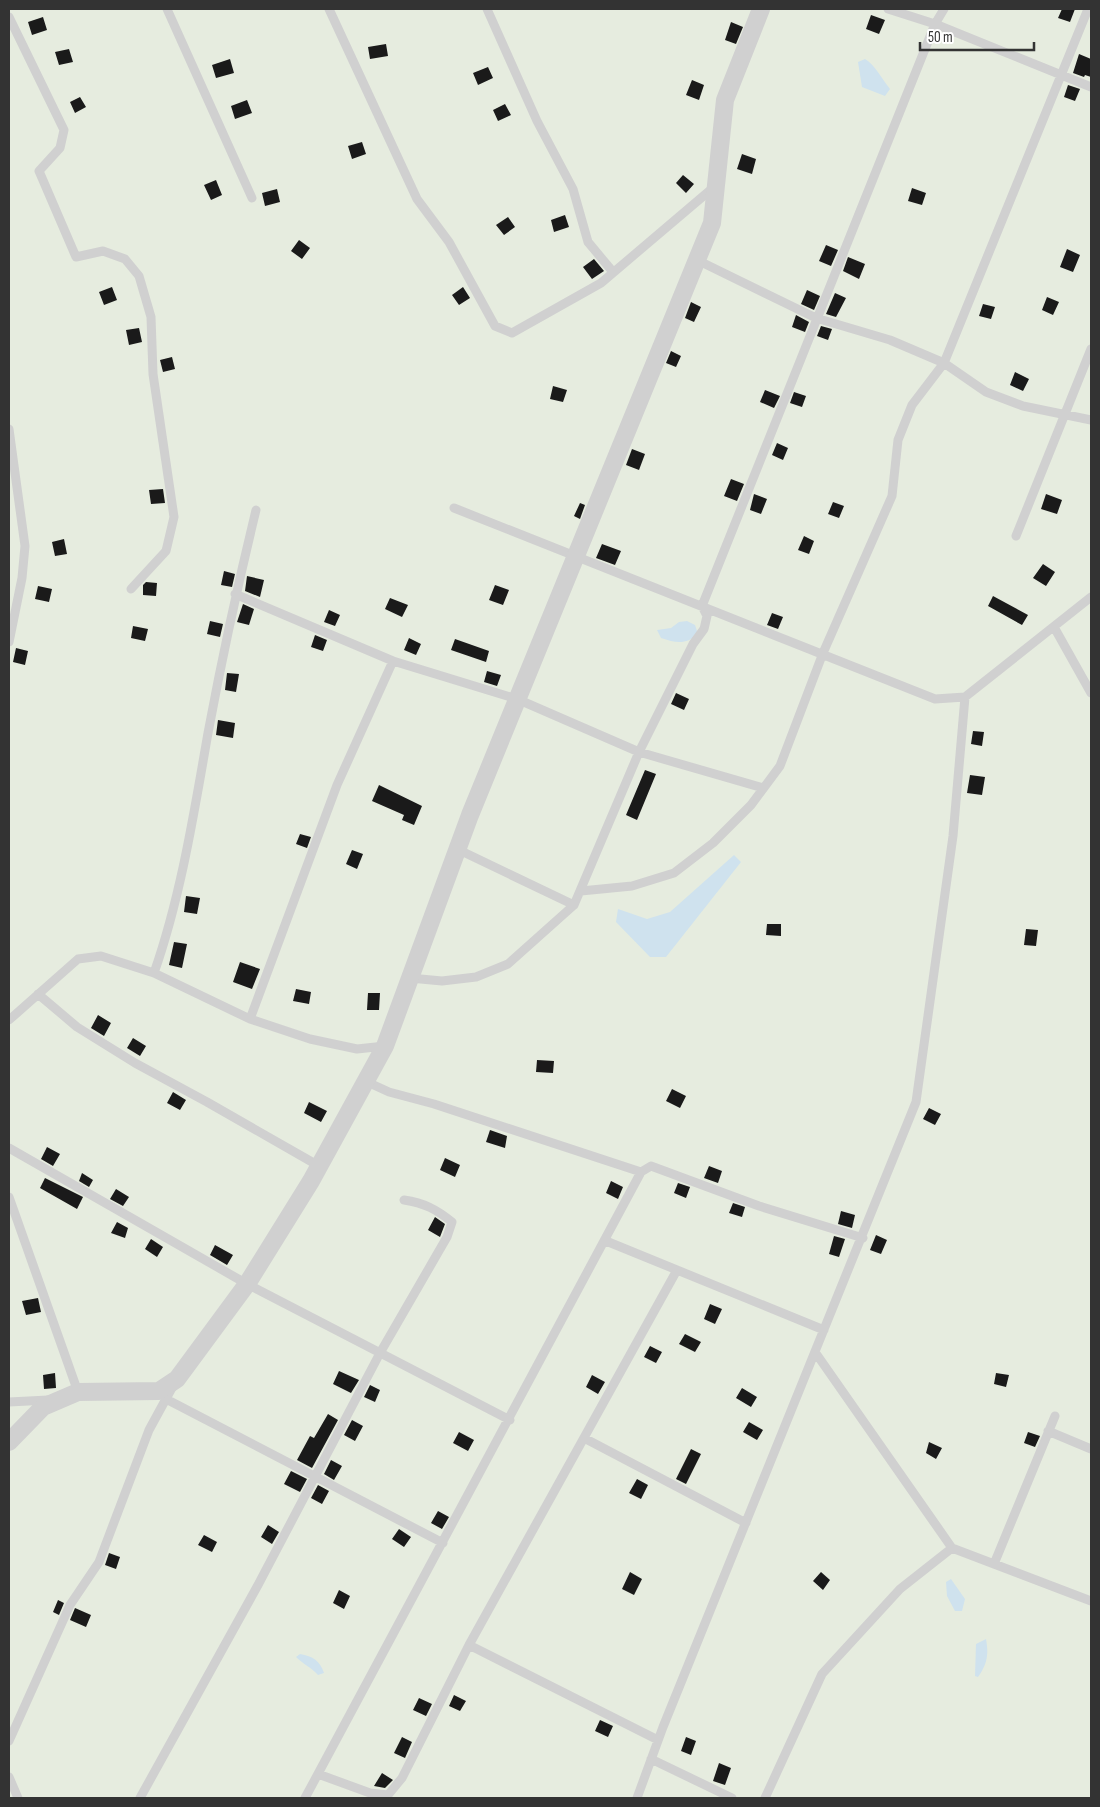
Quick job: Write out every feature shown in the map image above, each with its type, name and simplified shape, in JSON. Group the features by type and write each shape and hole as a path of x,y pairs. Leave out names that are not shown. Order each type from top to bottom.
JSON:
{"street":[{"path":"9,1442 43,1407 78,1392 159,1391 177,1379 247,1284 320,1166 385,1046 457,849 712,223 725,100 761,9"}],"lane":[{"path":"167,9 252,198"},
{"path":"329,9 417,199 450,242 495,326 512,333 601,283 716,185"},
{"path":"487,9 538,121 573,189 588,242 614,272"},
{"path":"888,9 935,24 1091,87"},
{"path":"410,978 442,981 476,977 508,964 574,905 639,752 693,644 704,629 707,616 702,606 935,24 944,9"},
{"path":"580,890 632,886 674,873 713,843 751,805 780,766 823,654 892,496 898,440 912,405 944,363 1088,9"},
{"path":"9,17 64,130 60,148 39,171 76,257 103,251 125,258 139,276 151,317 153,374 174,517 166,551 131,589"},
{"path":"697,260 816,318 890,340 944,363 986,392 1023,406 1091,420"},
{"path":"1016,536 1091,349"},
{"path":"9,429 25,546 22,578 9,642"},
{"path":"454,508 935,699 965,697 1091,597"},
{"path":"154,973 168,935 235,594 256,510"},
{"path":"235,594 393,661 518,699 639,752 763,788"},
{"path":"1054,627 1091,693"},
{"path":"250,1019 337,785 393,661"},
{"path":"637,1798 658,1740 863,1238 916,1102 953,836 965,697"},
{"path":"457,849 574,905"},
{"path":"9,1020 78,959 101,956 154,973 250,1019 310,1039 357,1049 385,1046"},
{"path":"38,994 77,1026 135,1063 320,1166"},
{"path":"365,1082 389,1092 434,1104 642,1172"},
{"path":"9,1148 247,1284 510,1420"},
{"path":"305,1798 642,1172 651,1166 759,1206 863,1238"},
{"path":"9,1197 78,1392"},
{"path":"140,1798 258,1585 380,1353 447,1237 452,1222 438,1210 424,1204 404,1200"},
{"path":"606,1241 824,1330"},
{"path":"318,1774 370,1794 388,1795 402,1778 469,1645 677,1270"},
{"path":"815,1352 952,1548 1091,1601"},
{"path":"9,1741 70,1605 99,1562 149,1430 177,1379"},
{"path":"166,1399 443,1544"},
{"path":"9,1402 60,1400"},
{"path":"994,1564 1055,1416"},
{"path":"1048,1431 1091,1448"},
{"path":"584,1438 746,1523"},
{"path":"764,1798 822,1674 900,1589 952,1548"},
{"path":"469,1645 658,1740"},
{"path":"651,1759 732,1798"},
{"path":"9,1777 18,1798"}],"shaded area":[{"path":"9,9 1091,9 1091,1798 9,1798"}],"water":[{"path":"865,59 875,68 890,89 885,96 862,87 858,62"},
{"path":"687,621 695,625 698,634 689,640 676,642 661,638 657,630 671,628 679,622"},
{"path":"734,855 741,862 666,957 650,957 616,922 618,909 647,919 670,912"},
{"path":"951,1579 965,1599 962,1611 955,1611 947,1596 946,1582"},
{"path":"986,1639 986,1659 978,1677 975,1676 976,1644"},
{"path":"300,1654 315,1660 324,1673 318,1675 296,1657"}],"building":[{"path":"1062,9 1075,9 1070,22 1058,18"},
{"path":"871,15 885,20 879,34 866,29"},
{"path":"43,17 47,30 32,35 28,22"},
{"path":"731,22 743,27 736,44 725,40"},
{"path":"386,44 388,56 370,59 368,47"},
{"path":"69,49 73,62 59,65 55,52"},
{"path":"1079,54 1091,59 1091,77 1085,75 1084,77 1073,73"},
{"path":"230,59 234,73 216,78 212,65"},
{"path":"488,67 493,78 478,85 473,73"},
{"path":"692,80 704,85 699,100 686,95"},
{"path":"1068,85 1080,89 1075,101 1064,97"},
{"path":"80,97 86,107 75,113 70,102"},
{"path":"247,100 252,113 235,119 231,106"},
{"path":"505,104 511,115 498,121 493,110"},
{"path":"362,142 366,154 352,159 348,146"},
{"path":"742,154 756,159 752,174 737,169"},
{"path":"683,175 694,184 686,193 676,183"},
{"path":"216,180 222,195 211,200 204,185"},
{"path":"912,188 926,193 922,205 908,201"},
{"path":"277,189 280,202 265,206 262,193"},
{"path":"565,215 569,227 554,232 551,220"},
{"path":"508,217 515,227 504,235 496,225"},
{"path":"299,240 310,248 302,259 291,251"},
{"path":"826,245 838,250 831,266 819,261"},
{"path":"1067,249 1080,255 1073,272 1060,267"},
{"path":"848,257 865,264 859,279 843,271"},
{"path":"594,259 604,271 592,279 583,267"},
{"path":"112,287 117,300 104,305 99,292"},
{"path":"463,287 470,298 459,305 452,295"},
{"path":"807,290 820,296 814,310 801,304"},
{"path":"835,293 846,298 836,317 826,314"},
{"path":"1047,297 1059,302 1053,315 1042,310"},
{"path":"691,302 701,307 694,322 685,318"},
{"path":"983,304 995,307 991,319 979,316"},
{"path":"796,315 809,322 805,332 792,327"},
{"path":"821,326 832,329 828,340 817,336"},
{"path":"139,328 142,342 129,345 126,330"},
{"path":"671,351 681,356 676,367 666,363"},
{"path":"172,357 175,369 163,372 160,360"},
{"path":"1015,372 1029,379 1023,391 1010,385"},
{"path":"553,386 567,390 563,402 550,399"},
{"path":"765,390 780,396 774,408 760,402"},
{"path":"794,392 806,396 802,407 790,403"},
{"path":"777,443 788,448 783,460 772,455"},
{"path":"632,449 645,454 639,470 626,465"},
{"path":"731,479 744,484 737,501 724,496"},
{"path":"163,489 165,503 151,504 149,490"},
{"path":"754,494 767,499 761,514 750,510"},
{"path":"1046,494 1062,500 1057,514 1041,509"},
{"path":"833,502 844,506 839,518 828,514"},
{"path":"580,503 585,505 580,519 574,516"},
{"path":"804,536 814,541 809,554 798,550"},
{"path":"64,539 67,554 55,556 52,542"},
{"path":"602,544 621,551 615,565 596,558"},
{"path":"1043,564 1055,572 1046,586 1033,578"},
{"path":"224,571 235,574 232,587 221,585"},
{"path":"247,576 264,580 260,597 245,591"},
{"path":"146,582 157,583 156,596 143,595 143,585"},
{"path":"495,585 509,590 503,605 489,600"},
{"path":"38,586 52,589 49,602 35,599"},
{"path":"993,596 1028,615 1022,625 988,606"},
{"path":"390,598 408,605 402,617 385,609"},
{"path":"243,604 254,609 249,625 237,622"},
{"path":"329,610 340,615 335,626 324,622"},
{"path":"772,613 783,617 778,629 767,625"},
{"path":"210,621 223,624 220,637 207,634"},
{"path":"133,626 148,629 145,641 131,638"},
{"path":"315,635 327,640 323,651 311,647"},
{"path":"409,638 421,644 416,655 404,650"},
{"path":"455,639 489,651 486,662 451,650"},
{"path":"16,648 28,651 25,665 13,662"},
{"path":"487,671 501,675 497,686 484,682"},
{"path":"227,673 239,674 236,692 225,690"},
{"path":"676,693 689,699 684,710 671,704"},
{"path":"218,720 235,723 233,738 216,735"},
{"path":"973,731 984,732 982,746 971,744"},
{"path":"645,770 656,774 637,820 626,815"},
{"path":"970,775 985,777 982,795 967,793"},
{"path":"379,785 422,806 414,825 402,820 404,815 372,801"},
{"path":"300,834 311,837 307,848 296,844"},
{"path":"352,850 363,854 357,869 346,864"},
{"path":"186,896 200,898 197,914 184,912"},
{"path":"767,924 781,924 781,936 766,935"},
{"path":"1026,929 1038,930 1036,946 1024,945"},
{"path":"174,942 187,944 182,968 169,965"},
{"path":"240,962 260,969 252,989 233,982"},
{"path":"296,989 311,992 309,1004 293,1001"},
{"path":"368,993 380,993 379,1010 367,1010"},
{"path":"98,1015 111,1023 104,1036 91,1028"},
{"path":"133,1038 146,1046 140,1056 127,1048"},
{"path":"537,1060 554,1061 553,1073 536,1072"},
{"path":"672,1089 686,1096 680,1108 666,1101"},
{"path":"173,1092 186,1100 180,1110 167,1103"},
{"path":"309,1102 327,1111 321,1122 304,1113"},
{"path":"929,1108 941,1114 935,1125 923,1119"},
{"path":"490,1130 507,1136 505,1148 486,1142"},
{"path":"47,1147 60,1154 53,1166 41,1159"},
{"path":"445,1158 460,1165 455,1177 440,1170"},
{"path":"709,1166 722,1171 718,1183 704,1178"},
{"path":"82,1173 93,1180 89,1187 79,1181"},
{"path":"45,1178 83,1197 77,1209 40,1188"},
{"path":"611,1181 623,1187 618,1199 606,1193"},
{"path":"678,1183 690,1187 686,1198 674,1193"},
{"path":"116,1189 129,1197 123,1206 110,1199"},
{"path":"733,1203 745,1207 742,1217 729,1213"},
{"path":"841,1211 855,1215 852,1228 838,1224"},
{"path":"435,1217 445,1224 440,1237 428,1230"},
{"path":"117,1222 128,1228 125,1238 111,1233"},
{"path":"876,1235 887,1240 881,1254 870,1250"},
{"path":"834,1236 845,1239 839,1257 829,1254"},
{"path":"151,1239 163,1247 157,1257 145,1249"},
{"path":"215,1245 233,1255 227,1265 210,1255"},
{"path":"38,1298 41,1312 26,1315 22,1301"},
{"path":"710,1304 722,1309 715,1324 704,1319"},
{"path":"685,1334 701,1342 695,1352 679,1344"},
{"path":"650,1346 662,1352 656,1363 644,1357"},
{"path":"339,1371 359,1380 351,1393 333,1384"},
{"path":"55,1373 56,1388 44,1389 43,1375"},
{"path":"996,1373 1009,1375 1006,1387 994,1384"},
{"path":"592,1375 605,1382 598,1394 586,1387"},
{"path":"370,1385 380,1390 375,1402 364,1397"},
{"path":"742,1388 757,1397 751,1407 736,1398"},
{"path":"328,1414 338,1420 312,1468 297,1460 310,1436 314,1438"},
{"path":"352,1420 363,1426 355,1441 344,1435"},
{"path":"749,1422 763,1430 757,1440 743,1432"},
{"path":"459,1432 474,1440 468,1451 453,1443"},
{"path":"1028,1432 1040,1436 1035,1447 1024,1443"},
{"path":"929,1442 942,1448 936,1459 926,1453"},
{"path":"691,1449 701,1454 686,1484 676,1479"},
{"path":"331,1460 342,1466 334,1480 324,1474"},
{"path":"291,1471 307,1479 300,1492 284,1484"},
{"path":"637,1479 648,1485 641,1499 629,1493"},
{"path":"318,1485 329,1491 322,1504 311,1498"},
{"path":"438,1511 449,1517 442,1529 431,1523"},
{"path":"268,1525 279,1532 272,1544 261,1537"},
{"path":"399,1529 411,1537 404,1547 392,1539"},
{"path":"204,1535 217,1542 212,1552 198,1545"},
{"path":"109,1553 120,1557 116,1569 105,1565"},
{"path":"630,1572 642,1579 634,1595 622,1589"},
{"path":"821,1572 830,1580 823,1590 813,1581"},
{"path":"339,1590 350,1596 344,1609 333,1603"},
{"path":"58,1600 64,1603 59,1615 53,1612"},
{"path":"75,1608 91,1615 86,1627 70,1620"},
{"path":"454,1695 466,1701 460,1711 449,1706"},
{"path":"419,1698 432,1704 426,1716 413,1710"},
{"path":"600,1720 613,1726 608,1737 595,1731"},
{"path":"402,1737 412,1742 405,1758 394,1753"},
{"path":"686,1737 696,1741 691,1755 681,1751"},
{"path":"719,1763 731,1768 725,1785 713,1781"},
{"path":"382,1773 393,1780 385,1788 374,1786"}]}
